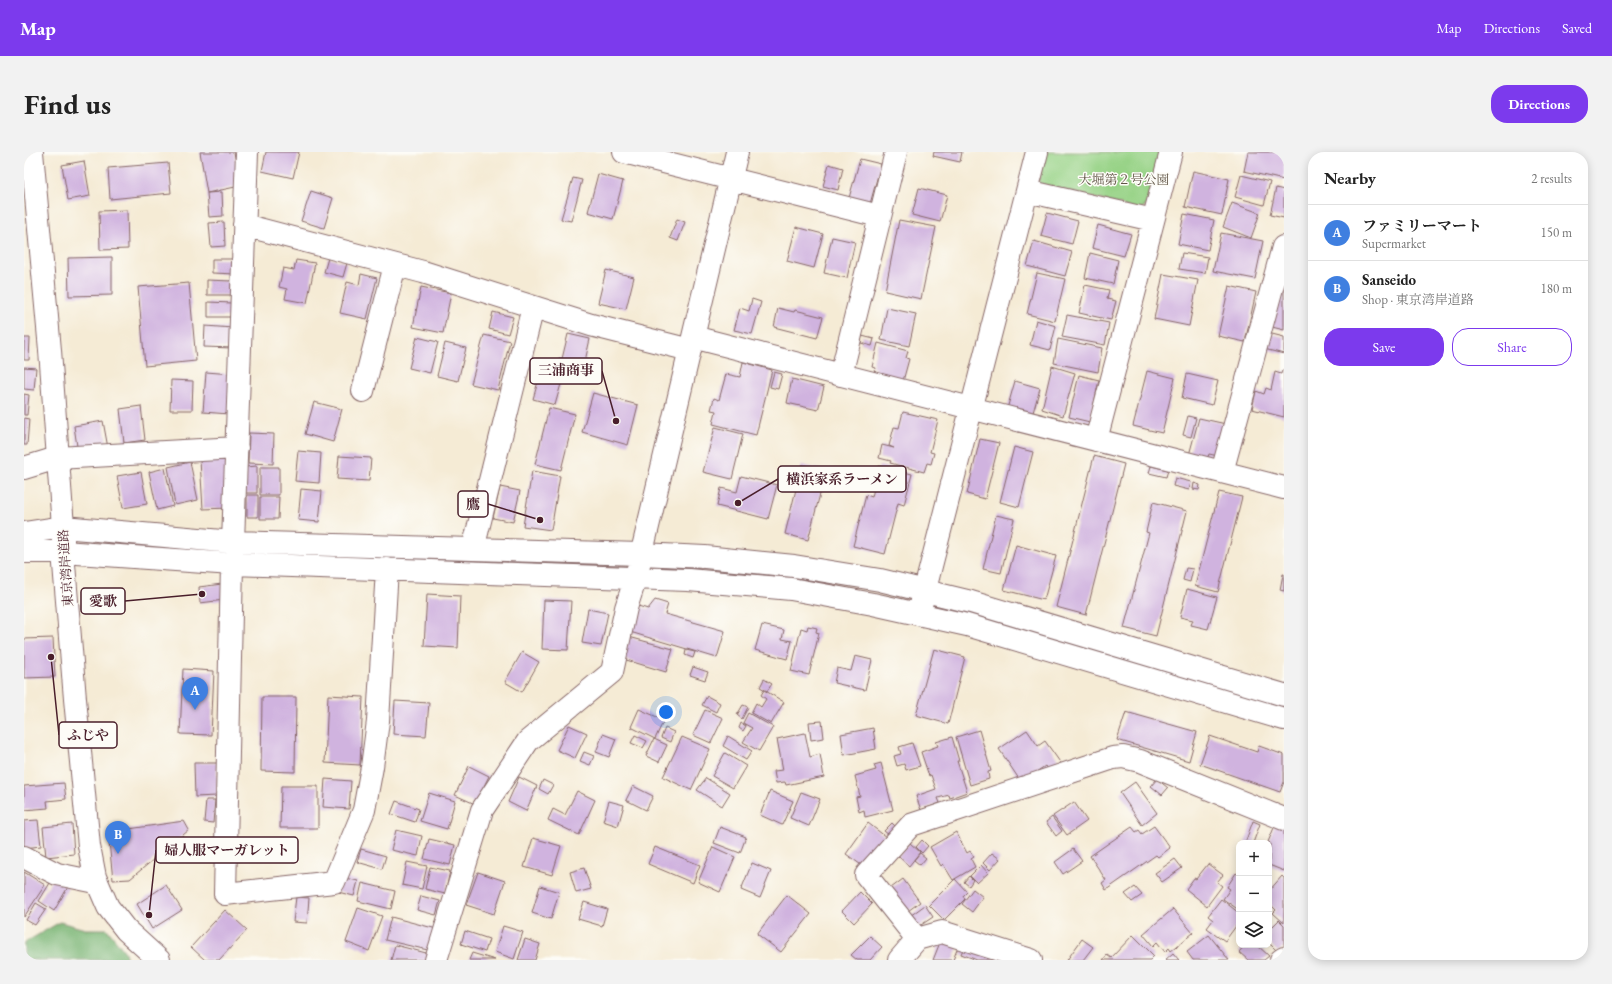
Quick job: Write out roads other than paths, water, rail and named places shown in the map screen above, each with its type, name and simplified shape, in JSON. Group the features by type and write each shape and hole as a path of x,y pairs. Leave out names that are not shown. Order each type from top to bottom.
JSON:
{"main road":[{"name":"東京湾岸道路","path":"32,152 50,350 63,526 63,552 88,838 96,882 108,907 126,930 159,960"},
{"path":"234,542 247,152"},
{"path":"624,152 879,216"},
{"path":"436,960 482,810 528,742 612,672 626,608 642,554 737,152"},
{"path":"841,375 896,152"},
{"path":"918,614 1037,152"},
{"path":"1096,440 1171,152"},
{"path":"1027,191 1153,220"},
{"path":"244,225 395,265 591,325 691,343 841,375 1284,488"},
{"path":"1222,472 1284,247"},
{"path":"363,390 395,265"},
{"path":"473,549 533,307"},
{"path":"24,468 57,458 237,448"},
{"path":"24,533 63,526 234,542 642,554 705,557 794,566 880,580 979,604 1284,695"},
{"path":"24,552 63,552 232,564 636,577 705,581 791,589 873,604 967,625 1284,719"},
{"path":"232,564 225,894 334,882 364,810 372,767 378,721 387,569"},
{"path":"917,939 866,875 911,826 1080,768 1113,758 1129,758 1140,761 1284,819"},
{"path":"24,857 57,874 96,882"},
{"path":"899,960 917,939 942,932 1031,960"}],"place":[{"name":"三浦商事","path":"616,421"},
{"name":"横浜家系ラーメン","path":"738,503"},
{"name":"鷹","path":"540,520"},
{"name":"愛歌","path":"202,594"},
{"name":"ふじや","path":"51,657"},
{"name":"ファミリーマート","path":"195,710"},
{"name":"Sanseido","path":"118,854"},
{"name":"婦人服マーガレット","path":"149,915"}],"park label":[{"name":"大堀第２号公園","path":"1124,179"}]}
